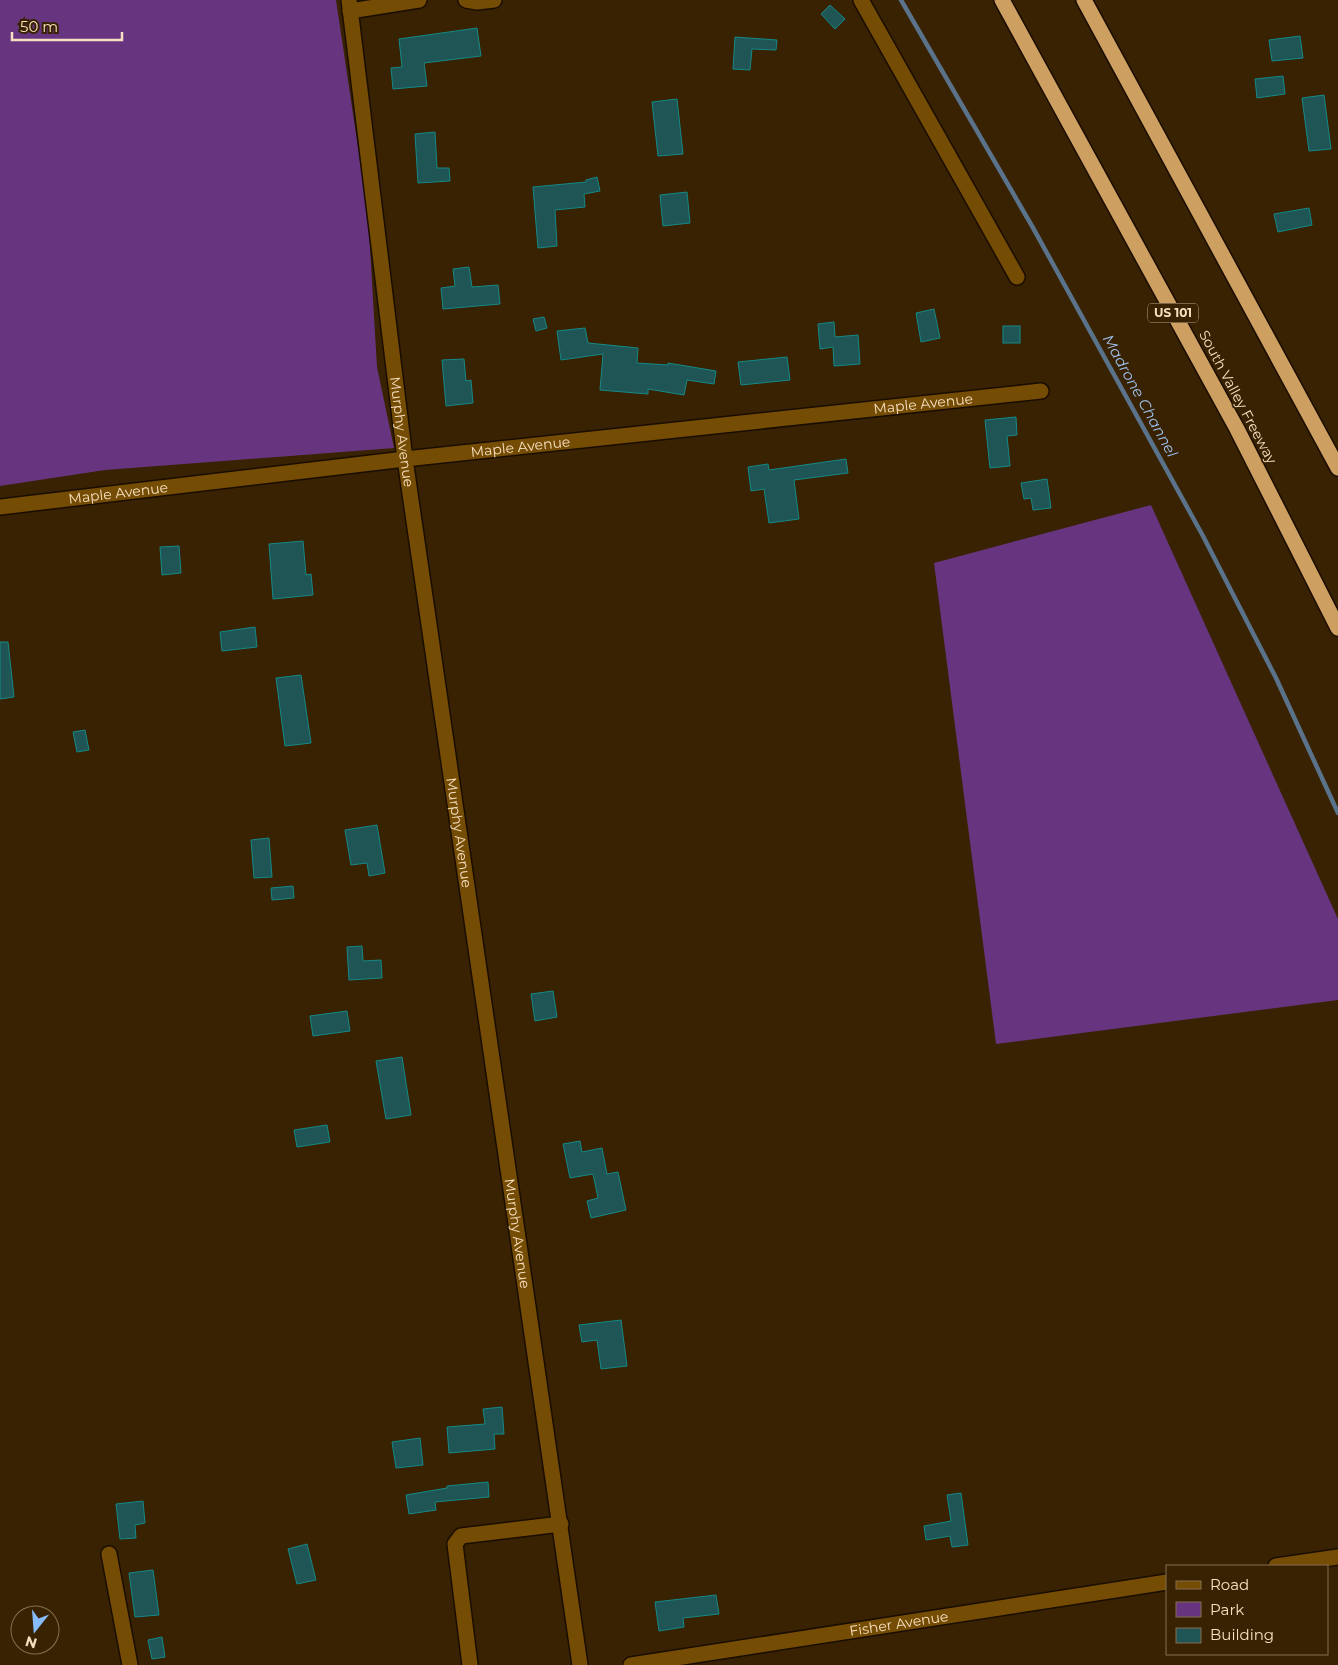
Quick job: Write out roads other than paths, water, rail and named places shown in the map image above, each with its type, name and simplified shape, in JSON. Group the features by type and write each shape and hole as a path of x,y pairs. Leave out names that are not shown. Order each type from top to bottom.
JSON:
{"highway":[{"name":"South Valley Freeway","path":"1002,0 1237,428 1338,628"},
{"path":"1084,0 1338,468"}],"street":[{"path":"349,6 420,0"},
{"path":"466,0 477,2 494,0"},
{"path":"861,0 1017,278"},
{"name":"Murphy Avenue","path":"349,6 406,459 580,1665"},
{"name":"Maple Avenue","path":"0,507 406,459 1041,391"},
{"path":"470,1665 455,1544 461,1536 561,1524"},
{"path":"109,1554 130,1665"},
{"path":"1283,1565 1338,1557"},
{"name":"Fisher Avenue","path":"631,1665 1166,1582"}],"waterway":[{"name":"Madrone Channel","path":"901,0 1032,226 1203,536 1276,678 1338,813"}]}
